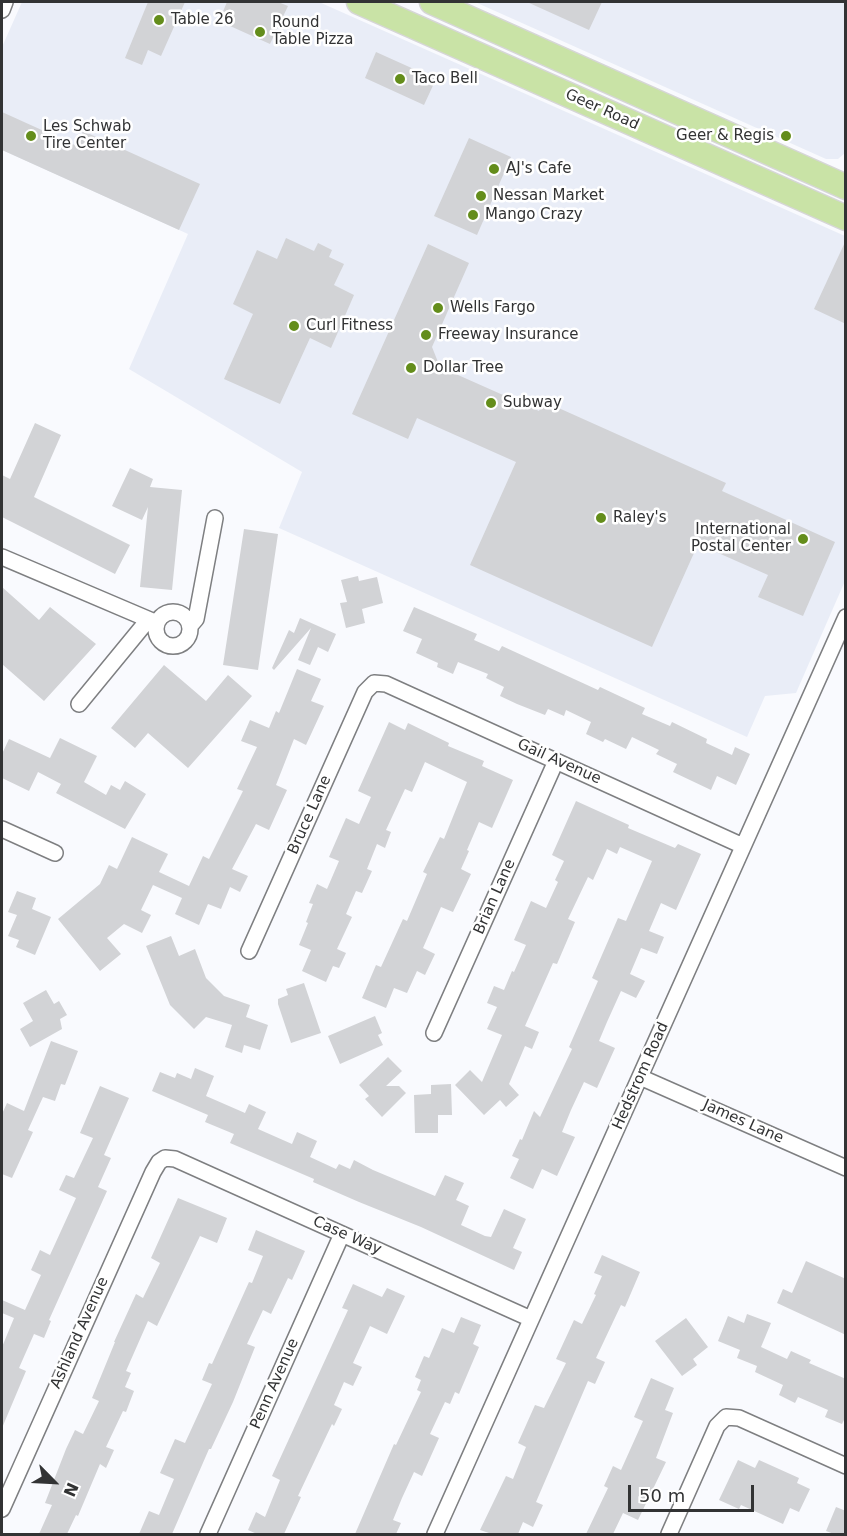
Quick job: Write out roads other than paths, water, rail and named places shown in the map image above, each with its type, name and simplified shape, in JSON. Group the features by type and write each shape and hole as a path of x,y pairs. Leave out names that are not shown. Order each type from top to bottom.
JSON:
{"main road":[{"name":"Geer Road","path":"359,2 840,216"},
{"name":"Geer Road","path":"432,2 846,187"}],"street":[{"path":"2,10 5,2"},
{"path":"840,216 846,191"},
{"path":"190,626 196,619 215,518"},
{"path":"2,557 153,622 159,640 170,646 185,641 190,626 184,616 174,612 164,614 153,622 79,704"},
{"name":"Hedstrom Road","path":"435,1534 846,618"},
{"name":"Gail Avenue","path":"374,683 386,684 743,846"},
{"name":"Bruce Lane","path":"249,951 364,692 374,683"},
{"name":"Brian Lane","path":"434,1033 556,761"},
{"path":"2,829 55,853"},
{"name":"James Lane","path":"640,1077 846,1168"},
{"name":"Case Way","path":"162,1160 176,1159 531,1319"},
{"name":"Ashland Avenue","path":"2,1509 153,1172 162,1160"},
{"name":"Penn Avenue","path":"208,1534 342,1234"},
{"path":"669,1534 717,1426 726,1417 739,1418 846,1466"}],"place":[{"name":"Table 26","path":"159,20"},
{"name":"Round Table Pizza","path":"260,32"},
{"name":"Taco Bell","path":"400,79"},
{"name":"Les Schwab Tire Center","path":"31,136"},
{"name":"Geer & Regis","path":"786,136"},
{"name":"AJ's Cafe","path":"494,169"},
{"name":"Nessan Market","path":"481,196"},
{"name":"Mango Crazy","path":"473,215"},
{"name":"Wells Fargo","path":"438,308"},
{"name":"Curl Fitness","path":"294,326"},
{"name":"Freeway Insurance","path":"426,335"},
{"name":"Dollar Tree","path":"411,368"},
{"name":"Subway","path":"491,403"},
{"name":"Raley's","path":"601,518"},
{"name":"International Postal Center","path":"803,539"}]}
